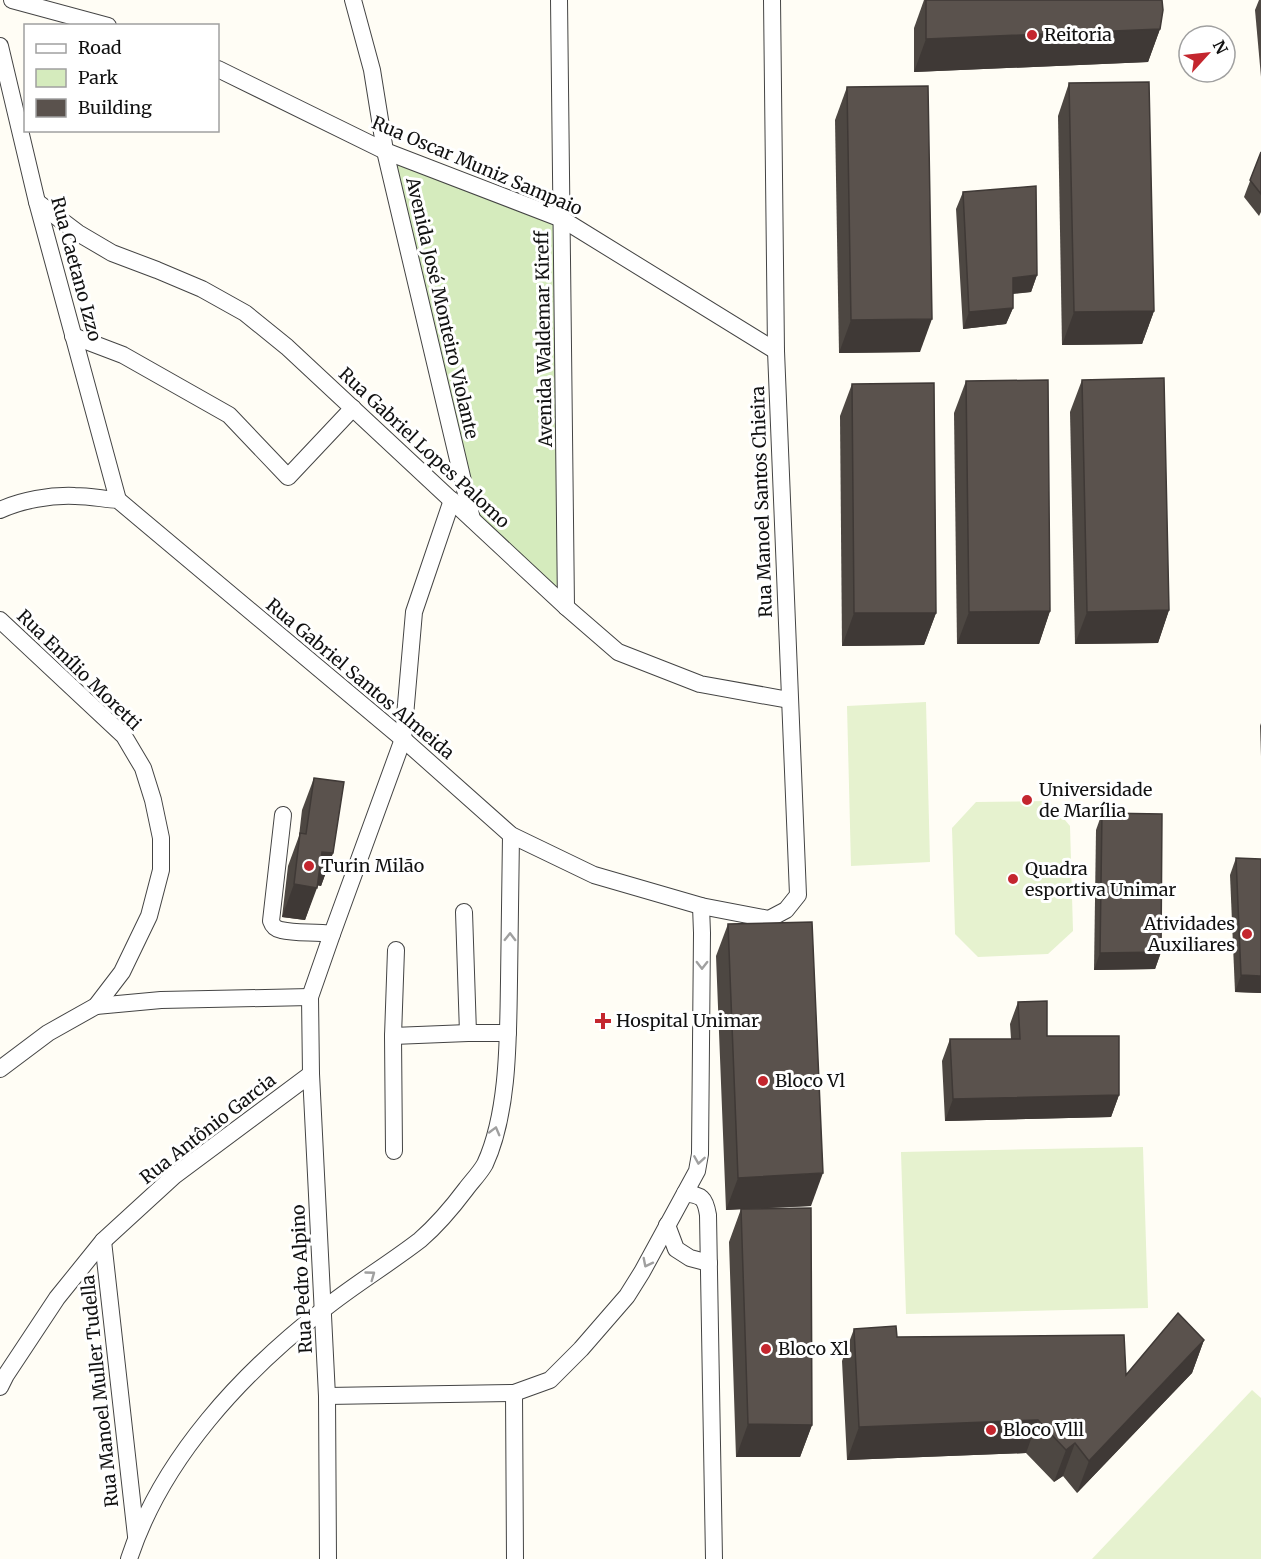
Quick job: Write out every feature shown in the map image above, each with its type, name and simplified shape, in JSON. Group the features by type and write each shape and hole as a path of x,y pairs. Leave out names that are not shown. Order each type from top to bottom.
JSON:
{"street":[{"path":"12,0 101,24"},
{"name":"Avenida José Monteiro Violante","path":"353,0 372,70 385,151 472,519"},
{"name":"Avenida Waldemar Kireff","path":"559,0 566,607"},
{"name":"Rua Manoel Santos Chieira","path":"701,906 769,919 786,910 798,895 776,351 772,0"},
{"name":"Rua Caetano Izzo","path":"0,46 38,202 118,500"},
{"name":"Rua Oscar Muniz Sampaio","path":"219,69 385,151 562,219 776,351"},
{"name":"Rua Gabriel Lopes Palomo","path":"38,202 78,233 112,253 202,289 245,313 287,347 566,607 618,652 700,684 789,700"},
{"path":"73,336 123,355 229,415 288,477 353,408"},
{"path":"0,510 13,504 48,498 75,496 118,500"},
{"name":"Rua Gabriel Santos Almeida","path":"118,500 403,739 511,835 594,874 701,906"},
{"path":"96,1006 160,1000 310,998 403,739 414,612 452,500"},
{"name":"Rua Emílio Moretti","path":"0,620 124,736 143,768 161,838 161,870 149,916 122,972 96,1006 48,1033 0,1069"},
{"path":"283,815 271,921 273,927 280,930 332,934"},
{"path":"129,1559 136,1536 168,1475 203,1426 249,1373 324,1309 422,1238 458,1200 484,1165 496,1130 505,1083 511,835"},
{"path":"327,1396 514,1393 550,1380 581,1349 627,1296 697,1171 700,1154 701,906"},
{"path":"464,912 468,1033"},
{"path":"394,1151 393,1036 396,950"},
{"name":"Rua Pedro Alpino","path":"310,998 311,1074 327,1396 328,1559"},
{"path":"393,1036 508,1033"},
{"name":"Rua Antônio Garcia","path":"0,1387 57,1298 103,1241 174,1176 311,1074"},
{"path":"684,1193 698,1196 706,1202 708,1215 714,1559"},
{"path":"667,1225 676,1249 690,1258 708,1263"},
{"name":"Rua Manoel Muller Tudella","path":"103,1241 136,1536"},
{"path":"514,1393 515,1559"}],"green space":[{"path":"385,151 562,219 566,607 472,519"},
{"path":"926,702 930,862 851,866 847,706"},
{"name":"Quadra esportiva Unimar","path":"1049,801 1070,826 1073,931 1048,954 978,957 955,934 952,828 976,802"},
{"path":"1143,1147 1148,1308 906,1314 901,1152"},
{"path":"1252,1390 1261,1398 1261,1559 1092,1559"}],"building":[{"path":"926,0 1162,0 1163,10 1160,29 926,39"},
{"path":"1149,82 1154,311 1074,312 1069,83"},
{"path":"928,86 932,319 851,320 847,87"},
{"path":"1261,152 1261,194 1250,180"},
{"path":"1036,186 1037,275 1013,278 1013,308 969,312 963,192"},
{"path":"1164,378 1169,610 1087,612 1082,380"},
{"path":"1048,380 1050,611 969,612 966,381"},
{"path":"934,383 936,613 854,613 852,384"},
{"path":"314,778 344,782 333,853 322,852 317,888 294,884 300,833 306,834"},
{"path":"1102,813 1162,814 1161,952 1100,953"},
{"name":"Atividades Auxiliares","path":"1236,858 1261,859 1261,976 1241,975"},
{"name":"Bloco Vl","path":"812,922 823,1173 738,1178 728,924"},
{"path":"1047,1001 1047,1036 1119,1036 1119,1095 953,1099 950,1039 1020,1039 1018,1002"},
{"name":"Bloco Xl","path":"811,1208 812,1425 748,1424 741,1209"},
{"name":"Bloco Vlll","path":"1178,1313 1204,1340 1089,1461 1075,1443 1066,1450 1038,1420 859,1427 854,1329 896,1326 897,1337 1124,1335 1126,1375"}],"place":[{"name":"Reitoria","path":"1032,35"},
{"name":"Universidade de Marília","path":"1027,800"},
{"name":"Turin Milão","path":"309,866"},
{"name":"Quadra esportiva Unimar","path":"1013,879"},
{"name":"Atividades Auxiliares","path":"1247,934"},
{"name":"Hospital Unimar","path":"603,1021"},
{"name":"Bloco Vl","path":"763,1081"},
{"name":"Bloco Xl","path":"766,1349"},
{"name":"Bloco Vlll","path":"991,1430"}]}
